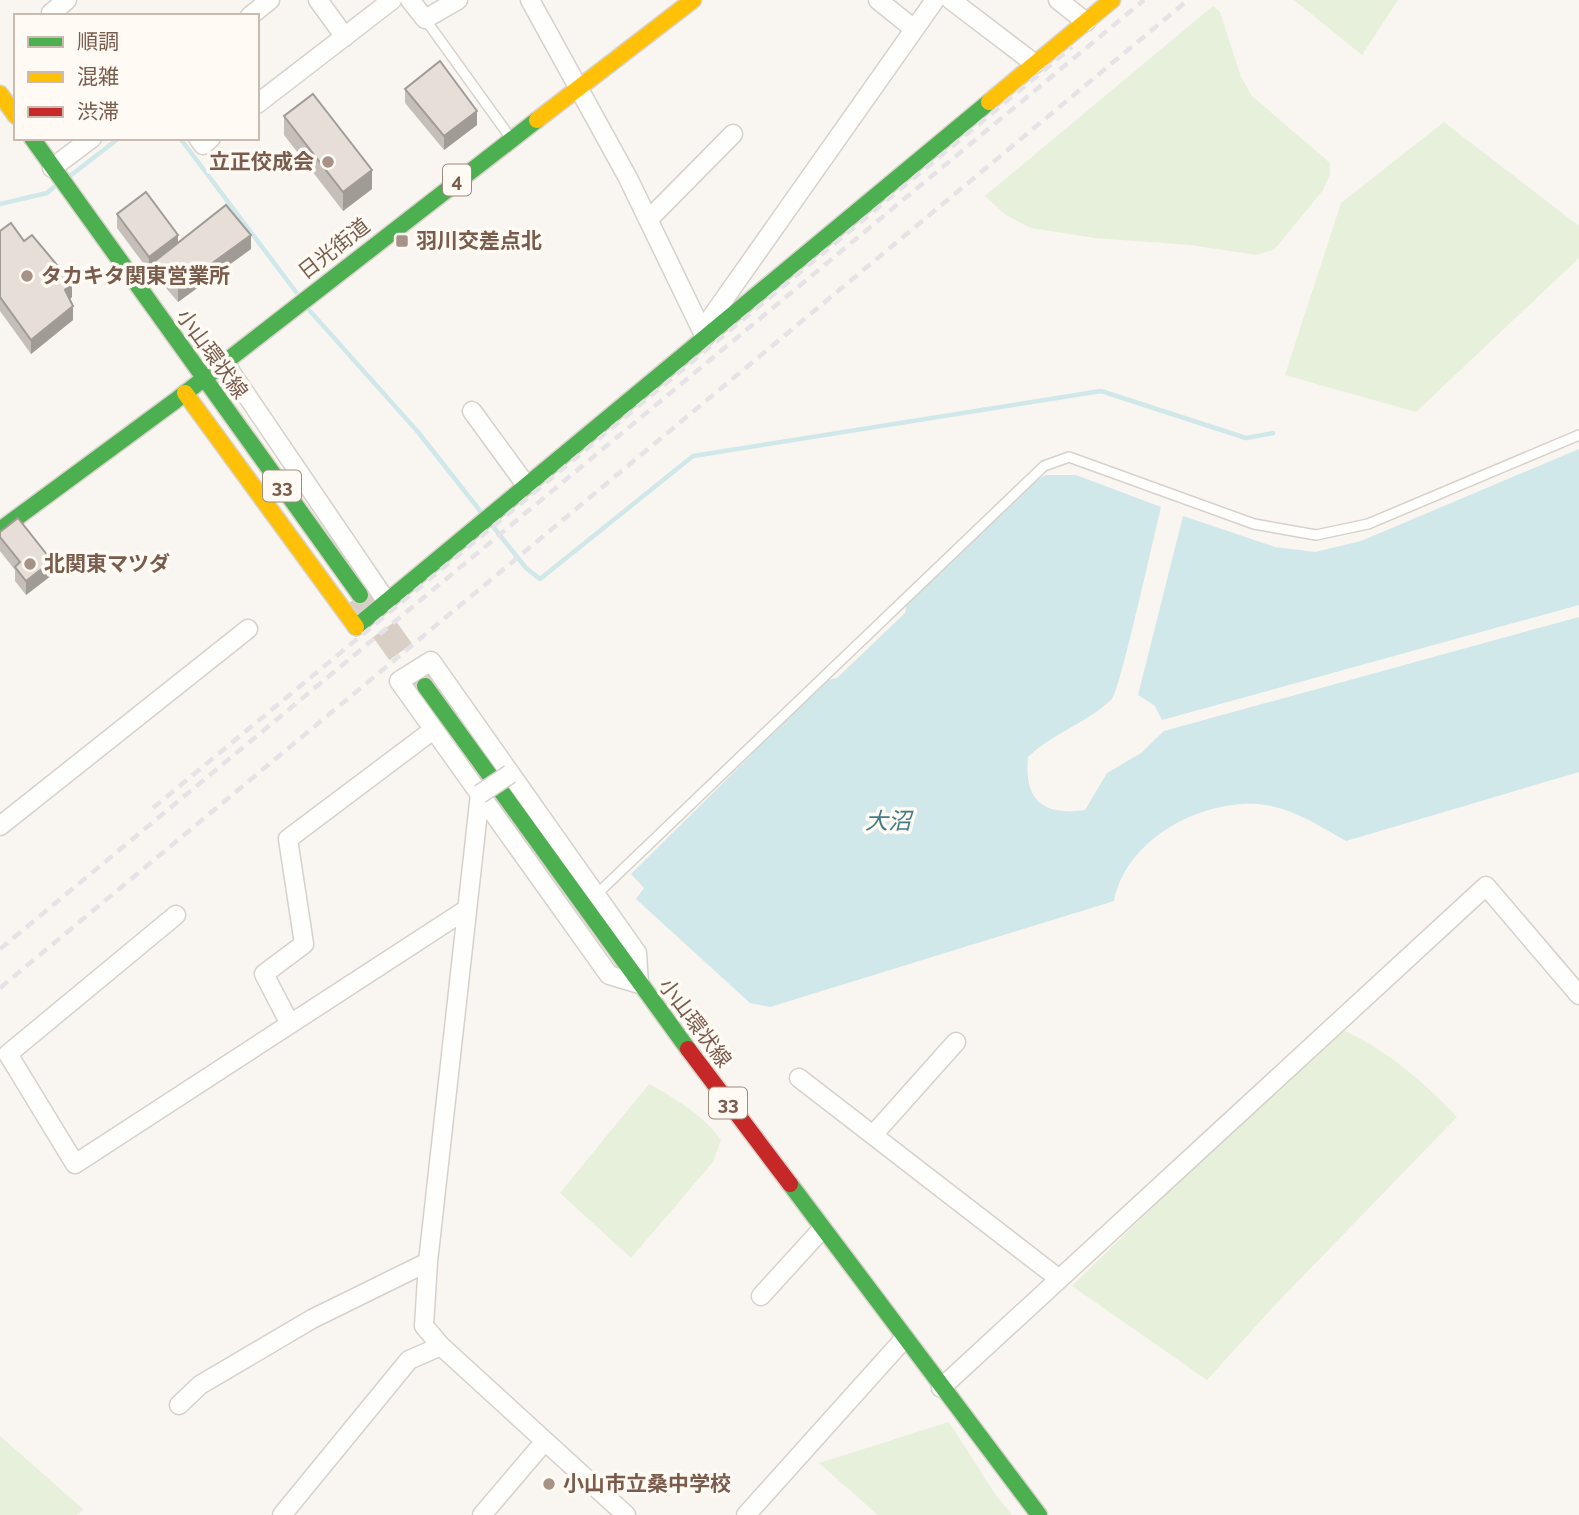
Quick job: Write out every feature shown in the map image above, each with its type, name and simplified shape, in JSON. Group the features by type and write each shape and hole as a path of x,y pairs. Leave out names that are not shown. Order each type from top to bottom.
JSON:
{"main road":[{"name":"日光街道","path":"0,530 185,393 510,138 693,0"},
{"path":"185,393 356,627 1112,0"},
{"path":"0,94 14,113"},
{"name":"小山環状線","path":"33,140 360,595"},
{"name":"小山環状線","path":"425,686 639,984 1039,1515"}],"street":[{"path":"49,10 67,0"},
{"path":"252,14 270,0"},
{"path":"318,0 345,37"},
{"path":"259,102 392,0"},
{"path":"410,0 425,19 458,0"},
{"path":"530,0 648,220 705,337"},
{"path":"878,0 914,29"},
{"path":"705,337 708,322 935,0"},
{"path":"951,0 1035,64"},
{"path":"1058,0 1086,22"},
{"path":"648,220 733,134"},
{"path":"52,168 89,140"},
{"path":"224,362 387,602"},
{"path":"472,411 526,485"},
{"path":"0,826 248,629"},
{"path":"431,661 597,894 636,953 639,984 609,975 399,681 431,661"},
{"path":"290,1024 264,974 304,944 288,839 433,730"},
{"path":"510,774 480,794 428,1262 424,1326 441,1346 626,1515"},
{"path":"941,1388 1486,886 1579,995"},
{"path":"176,915 8,1054 75,1164 467,909"},
{"path":"873,1135 956,1042"},
{"path":"799,1078 1058,1278"},
{"path":"761,1296 822,1229"},
{"path":"179,1405 200,1385 312,1320 428,1262"},
{"path":"746,1515 904,1339"},
{"path":"282,1515 409,1360 441,1346"},
{"path":"482,1515 545,1441"}],"lane":[{"path":"425,19 510,138"},
{"path":"597,894 1044,466 1056,460 1069,457 1254,524 1316,535 1368,524 1579,435"}],"green space":[{"path":"1294,0 1398,0 1362,55"},
{"path":"1213,6 1220,12 1241,77 1252,96 1330,163 1330,174 1323,190 1275,249 1257,255 1190,245 1095,238 1031,228 1006,215 985,196"},
{"path":"1444,122 1579,226 1579,258 1416,412 1285,375 1341,203"},
{"path":"1345,1031 1376,1048 1405,1069 1457,1117 1274,1306 1207,1380 1072,1286 1308,1056"},
{"path":"649,1084 697,1115 721,1140 713,1162 631,1258 560,1193"},
{"path":"949,1422 995,1494 1012,1515 878,1515 819,1463"},
{"path":"0,1436 84,1510 76,1515 0,1515"}],"water":[{"path":"1579,449 1579,605 1162,720 1155,706 1138,695 1183,516 1275,547 1315,552 1361,541"},
{"name":"大沼","path":"1046,475 1076,475 1161,507 1129,641 1112,699 1028,757 1029,784 1039,802 1047,807 1057,810 1085,810 1107,773 1141,753 1164,731 1579,617 1579,772 1346,841 1281,808 1257,804 1211,809 1168,828 1149,843 1133,860 1121,879 1114,901 770,1007 750,1003 636,899 644,888 631,874 827,680 837,678 905,613 908,600 1023,487"}],"building":[{"path":"440,61 477,111 444,136 405,89"},
{"path":"313,94 372,170 343,192 284,116"},
{"path":"146,192 178,235 149,257 117,214"},
{"path":"226,205 251,235 178,288 155,261"},
{"name":"タカキタ関東営業所","path":"11,223 24,241 32,235 72,283 65,290 73,306 31,340 0,297 0,231"},
{"path":"18,518 52,561 26,581 15,567 20,562 0,537 0,532"}],"waterway":[{"path":"70,176 116,140"},
{"path":"182,140 296,292"},
{"path":"0,204 47,193 54,187"},
{"path":"310,311 418,432 481,512"},
{"path":"491,524 526,568 540,579 693,456 1101,391 1246,438 1273,433"}],"tunnel":[{"path":"360,595 425,686"}],"railway":[{"path":"0,949 1144,0"},
{"path":"0,988 1188,0"},
{"path":"153,808 1072,47"}],"traffic: fast":[{"path":"356,627 989,102"},
{"path":"0,530 175,401 537,120"},
{"path":"33,140 360,595"},
{"path":"425,686 688,1049"},
{"path":"790,1184 1039,1515"}],"traffic: slow":[{"path":"537,120 693,0"},
{"path":"989,102 1112,0"},
{"path":"0,94 14,113"},
{"path":"185,393 356,627"}],"traffic: jam":[{"path":"688,1049 790,1184"}],"place":[{"name":"立正佼成会","path":"328,162"},
{"name":"羽川交差点北","path":"402,241"},
{"name":"タカキタ関東営業所","path":"27,276"},
{"name":"北関東マツダ","path":"30,564"},
{"name":"小山市立桑中学校","path":"549,1484"}]}
